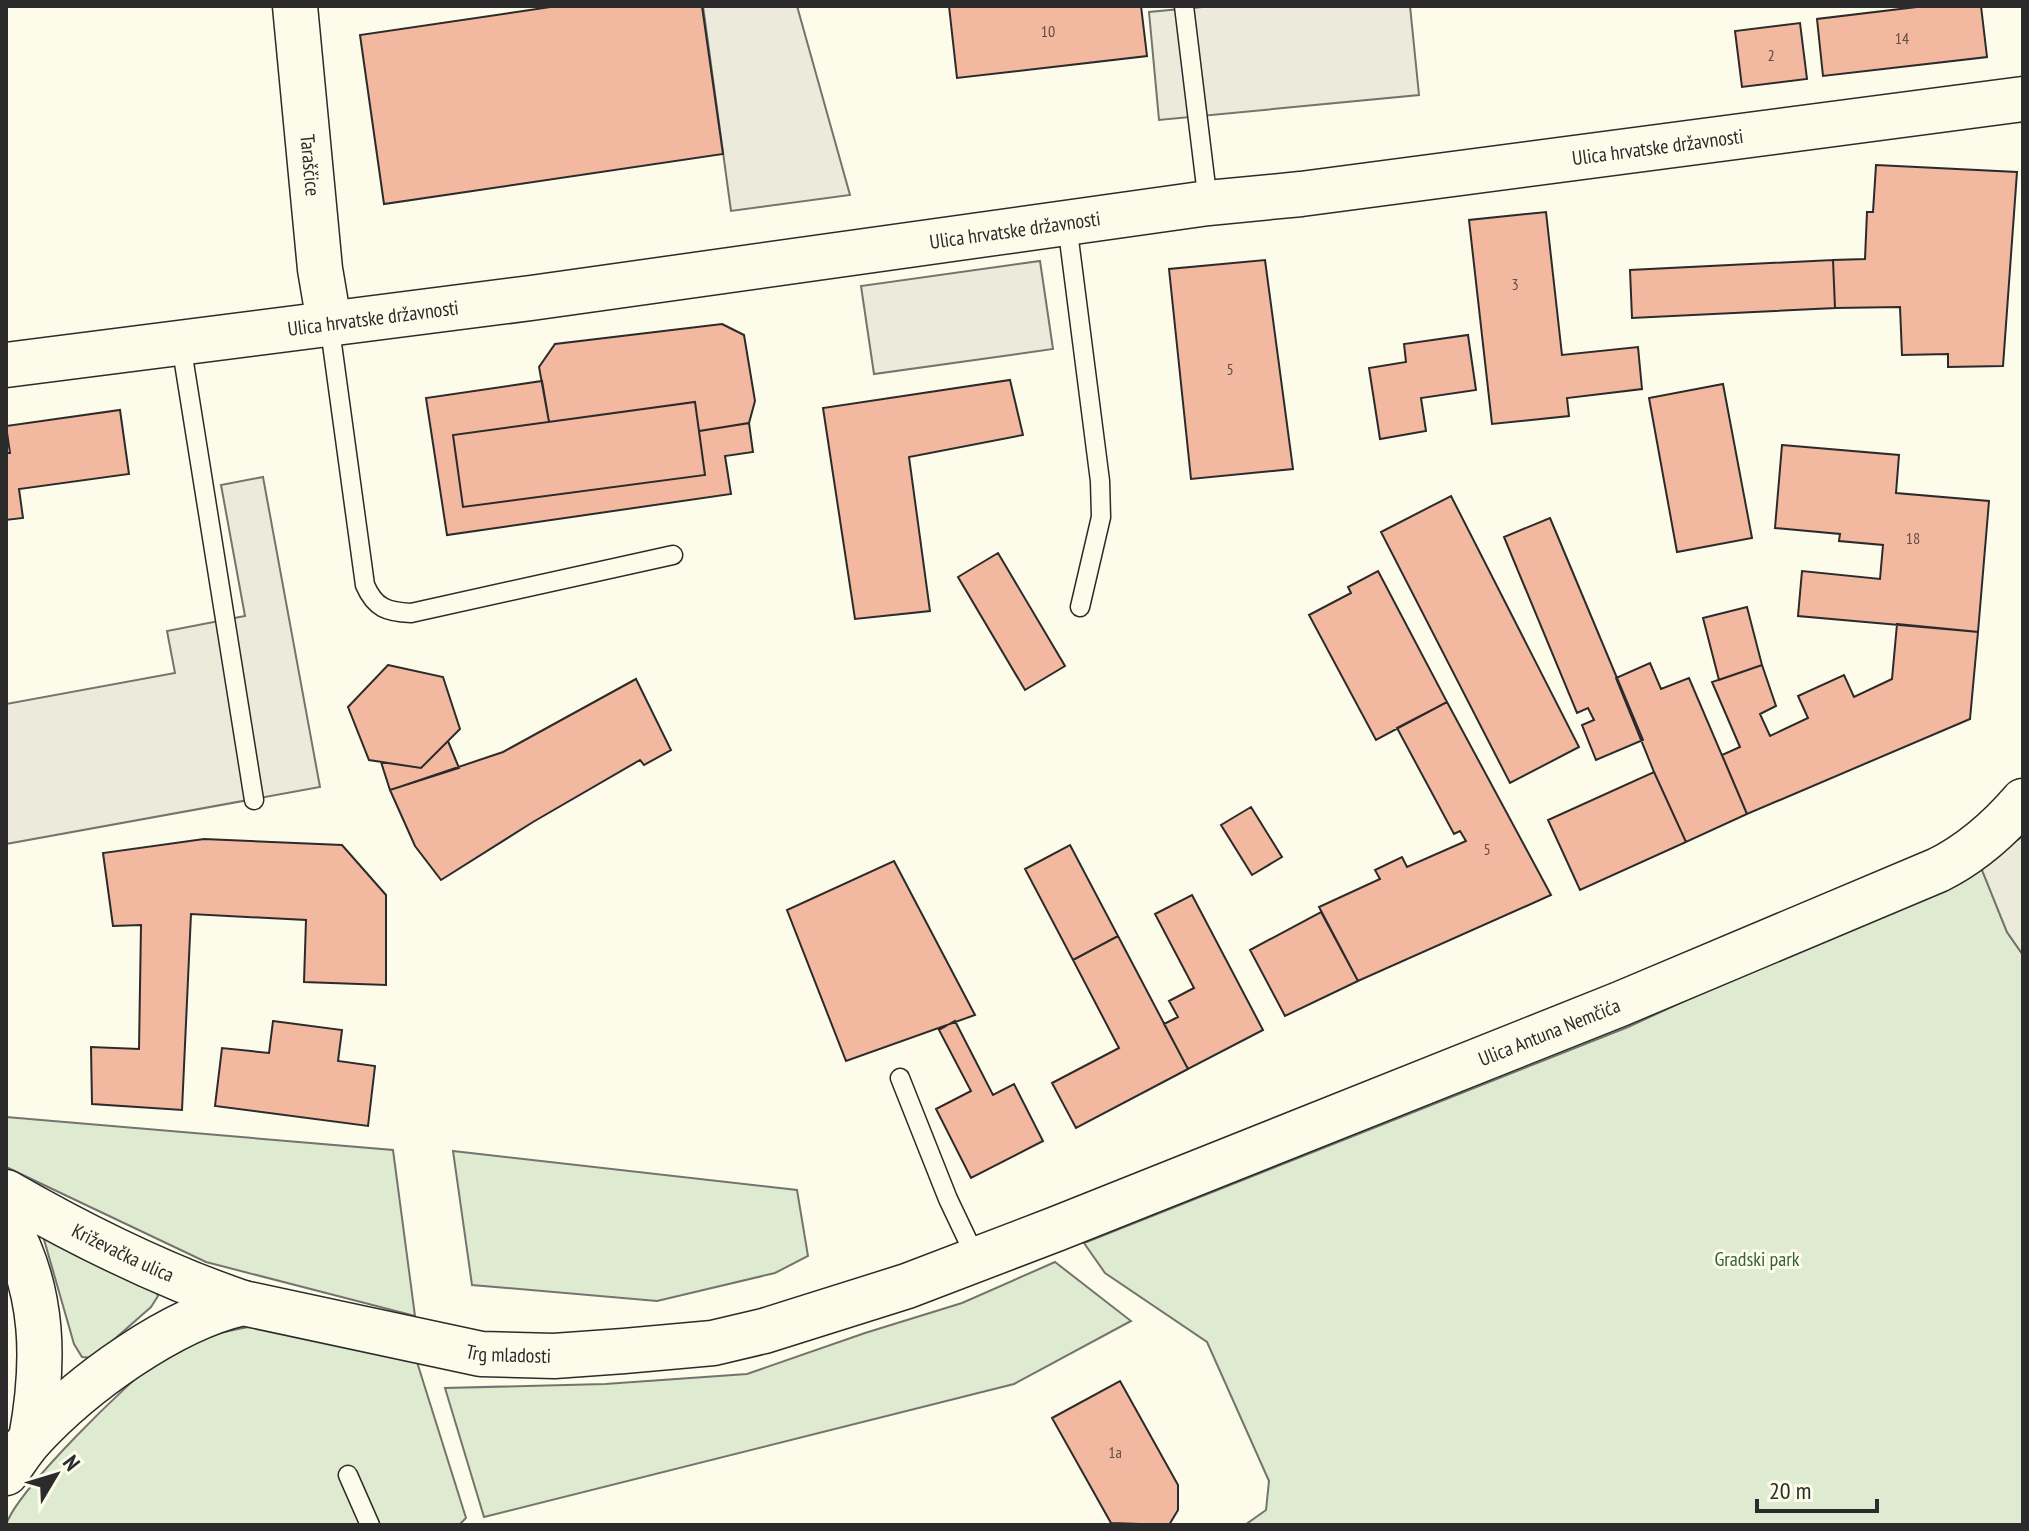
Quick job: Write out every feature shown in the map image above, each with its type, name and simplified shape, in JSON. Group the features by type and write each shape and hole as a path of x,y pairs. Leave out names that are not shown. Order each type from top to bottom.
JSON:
{"main road":[{"name":"Taraščice","path":"295,6 320,269 329,322"},
{"name":"Ulica hrvatske državnosti","path":"6,365 531,298 1208,203 1332,190 2023,99"},
{"name":"Ulica Antuna Nemčića","path":"1056,1229 1620,1004 1938,870 1981,844 2023,801"},
{"name":"Križevačka ulica","path":"6,1192 179,1278 243,1303"},
{"path":"6,1222 26,1262 41,1337 41,1373 23,1436"},
{"name":"Trg mladosti","path":"23,1436 150,1343 215,1309 243,1303 481,1354 582,1354 713,1343 764,1331 893,1291 1056,1229"}],"lane":[{"path":"1184,6 1208,203"},
{"path":"1067,224 1100,481 1101,517 1080,607"},
{"path":"329,322 365,585 371,598 382,607 411,613 673,555"},
{"path":"181,344 254,800"},
{"path":"900,1078 948,1199 977,1260"},
{"path":"348,1475 370,1525"}],"green space":[{"name":"Gradski park","path":"1980,865 2007,932 2023,955 2023,1525 1245,1525 1266,1510 1269,1481 1207,1342 1105,1273 1084,1243 1628,1027"},
{"path":"6,1117 393,1150 415,1316 206,1262 6,1167"},
{"path":"453,1151 797,1190 808,1256 775,1273 657,1301 472,1285"},
{"path":"43,1236 153,1285 158,1296 151,1307 93,1358 82,1357 74,1344"},
{"path":"1055,1262 1131,1321 1014,1384 484,1517 445,1388 605,1384 747,1374 962,1303"},
{"path":"248,1327 283,1328 417,1362 466,1518 459,1525 6,1525 14,1509 51,1463 100,1412 161,1357 192,1341"}],"shaded area":[{"path":"703,6 797,6 850,195 731,211"},
{"path":"1213,6 1410,6 1419,95 1159,120 1149,12"},
{"path":"1040,261 1053,349 874,374 861,286"},
{"path":"263,477 320,787 6,844 6,704 175,673 167,631 245,616 221,485"},
{"path":"2022,837 2023,955 2007,932 1980,865"}],"building":[{"path":"557,6 702,6 723,154 384,204 360,35"},
{"path":"949,6 1141,6 1147,56 957,78"},
{"path":"1925,6 1981,6 1987,57 1823,76 1817,19"},
{"path":"1800,23 1807,79 1742,87 1735,31"},
{"path":"1876,165 2017,172 2003,366 1948,367 1948,354 1902,355 1900,307 1835,308 1833,260 1865,259 1867,212 1873,212"},
{"path":"1546,212 1562,355 1638,347 1642,389 1567,398 1569,416 1492,424 1469,220"},
{"path":"1265,260 1293,469 1191,479 1169,269"},
{"path":"1833,260 1835,308 1632,318 1630,270"},
{"path":"722,324 744,335 755,401 749,423 699,431 695,402 549,422 539,367 555,344"},
{"path":"1468,335 1476,390 1421,398 1426,431 1380,439 1369,368 1406,362 1404,344"},
{"path":"1010,380 1023,435 909,457 930,611 855,619 823,408"},
{"path":"542,381 549,422 453,435 463,507 705,475 699,431 749,423 753,452 725,456 731,494 447,535 426,398"},
{"path":"1723,384 1752,538 1677,552 1649,398"},
{"path":"695,402 705,475 463,507 453,435"},
{"path":"120,410 129,474 19,489 23,518 6,520 6,453 10,453 6,426"},
{"path":"1782,445 1899,455 1896,493 1989,501 1978,632 1798,616 1802,571 1880,579 1883,545 1839,541 1840,534 1775,528"},
{"path":"1451,496 1579,747 1510,783 1381,532"},
{"path":"1550,518 1643,740 1596,760 1582,725 1594,720 1588,708 1577,713 1504,537"},
{"path":"998,553 1065,666 1025,690 958,577"},
{"path":"1378,571 1447,702 1376,740 1309,615 1351,593 1348,587"},
{"path":"1747,607 1762,665 1719,680 1703,618"},
{"path":"1897,624 1978,632 1970,719 1747,814 1722,755 1740,747 1712,682 1762,665 1776,706 1760,714 1770,736 1808,718 1798,696 1844,675 1854,697 1892,679"},
{"path":"1650,663 1661,689 1689,678 1747,814 1686,842 1616,678"},
{"path":"388,665 443,677 460,729 421,768 369,760 348,707"},
{"path":"636,679 671,750 644,765 640,760 441,880 415,846 390,790 503,752"},
{"path":"1447,702 1551,895 1358,981 1319,907 1380,879 1375,870 1402,857 1407,867 1466,841 1460,831 1454,834 1397,728"},
{"path":"448,741 459,768 390,790 381,762 421,768"},
{"path":"1654,772 1686,842 1580,890 1548,820"},
{"path":"1251,807 1282,857 1252,875 1221,825"},
{"path":"204,839 342,845 386,895 386,985 304,982 306,920 191,914 182,1110 92,1104 91,1047 139,1049 141,925 113,926 103,853"},
{"path":"1070,845 1118,936 1073,960 1025,869"},
{"path":"894,861 975,1015 846,1061 787,910"},
{"path":"1192,895 1263,1030 1188,1069 1164,1024 1178,1017 1169,1001 1194,988 1155,914"},
{"path":"1321,912 1358,981 1285,1016 1250,950"},
{"path":"1118,936 1188,1069 1076,1128 1052,1083 1119,1048 1073,960"},
{"path":"273,1021 342,1030 338,1061 375,1066 368,1126 215,1106 222,1048 269,1053"},
{"path":"955,1021 993,1095 1014,1084 1043,1141 971,1178 936,1109 971,1091 939,1030"},
{"path":"1120,1381 1178,1485 1178,1510 1169,1525 1111,1523 1052,1418"}]}
